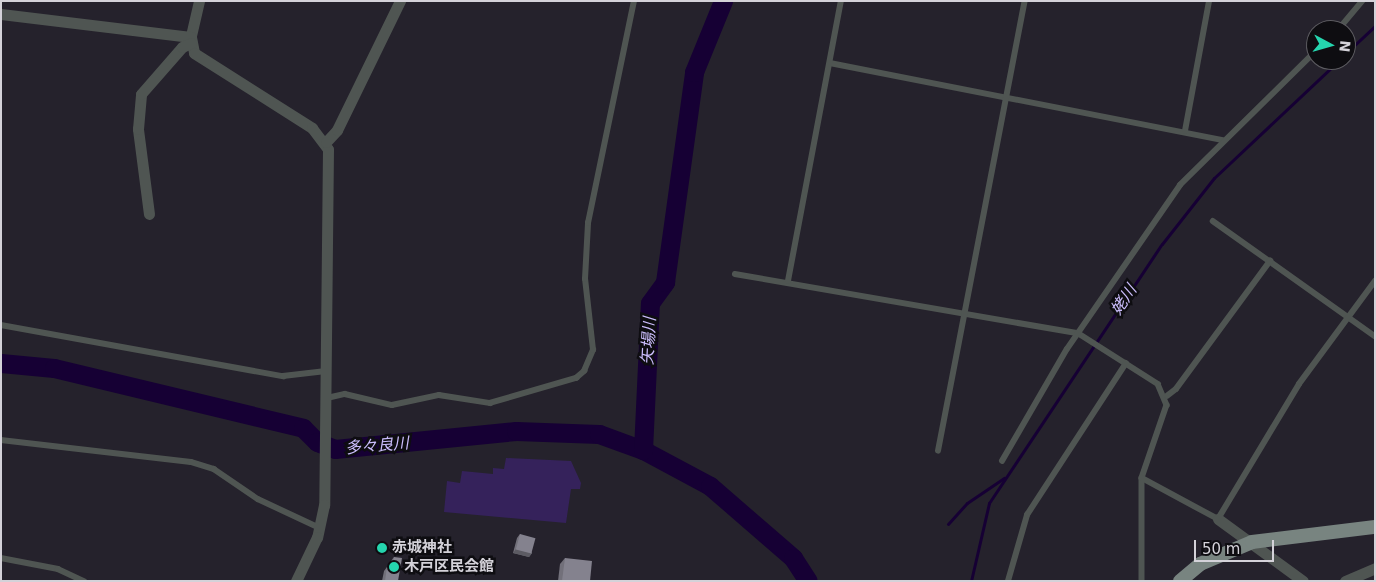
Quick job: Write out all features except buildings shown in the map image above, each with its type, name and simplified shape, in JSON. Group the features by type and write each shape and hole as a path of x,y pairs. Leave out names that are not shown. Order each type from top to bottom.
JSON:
{"main road":[{"path":"1180,581 1200,564 1252,542 1375,527"}],"street":[{"path":"149,214 138,129 141,94 182,47 191,40 200,1"},
{"path":"296,581 320,528 325,465 327,398 326,142 337,130 400,1"},
{"path":"1,14 191,40"},
{"path":"191,40 202,61 312,128 326,142"},
{"path":"1218,519 1303,581"},
{"path":"1345,581 1375,568"}],"lane":[{"path":"327,398 345,394 392,405 439,395 490,403 576,378 584,371 593,350 585,279 588,223 634,1"},
{"path":"788,281 841,1"},
{"path":"938,451 1025,1"},
{"path":"1184,131 1209,1"},
{"path":"1346,20 1362,1"},
{"path":"1002,460 1080,334 1180,185 1223,140 1306,61"},
{"path":"830,63 1223,140"},
{"path":"1214,221 1375,336"},
{"path":"1142,581 1142,478 1167,396 1176,390 1270,261"},
{"path":"735,274 788,281 1080,334 1158,384 1167,396"},
{"path":"1142,478 1218,519 1299,384 1375,281"},
{"path":"1,325 283,376 326,371"},
{"path":"1008,581 1027,515 1124,362"},
{"path":"1,440 191,462 214,469 258,499 320,528"},
{"path":"1,558 70,572 84,581"}],"shaded area":[{"path":"506,458 571,461 581,483 580,489 571,489 566,523 444,512 447,481 460,483 462,471 493,474 493,468 504,469"}],"waterway":[{"name":"矢場川","path":"643,450 650,303 665,282 694,72 723,1"},
{"name":"姥川","path":"1356,44 1375,26"},
{"name":"姥川","path":"971,581 989,503 1162,244 1214,178 1328,70"},
{"name":"多々良川","path":"1,363 54,368 303,428 317,442 335,449 516,431 599,434 643,450 710,486 793,558 808,581"},
{"path":"948,524 967,503 1004,478"}],"place":[{"name":"赤城神社","path":"382,548"},
{"name":"木戸区民会館","path":"394,567"}]}
